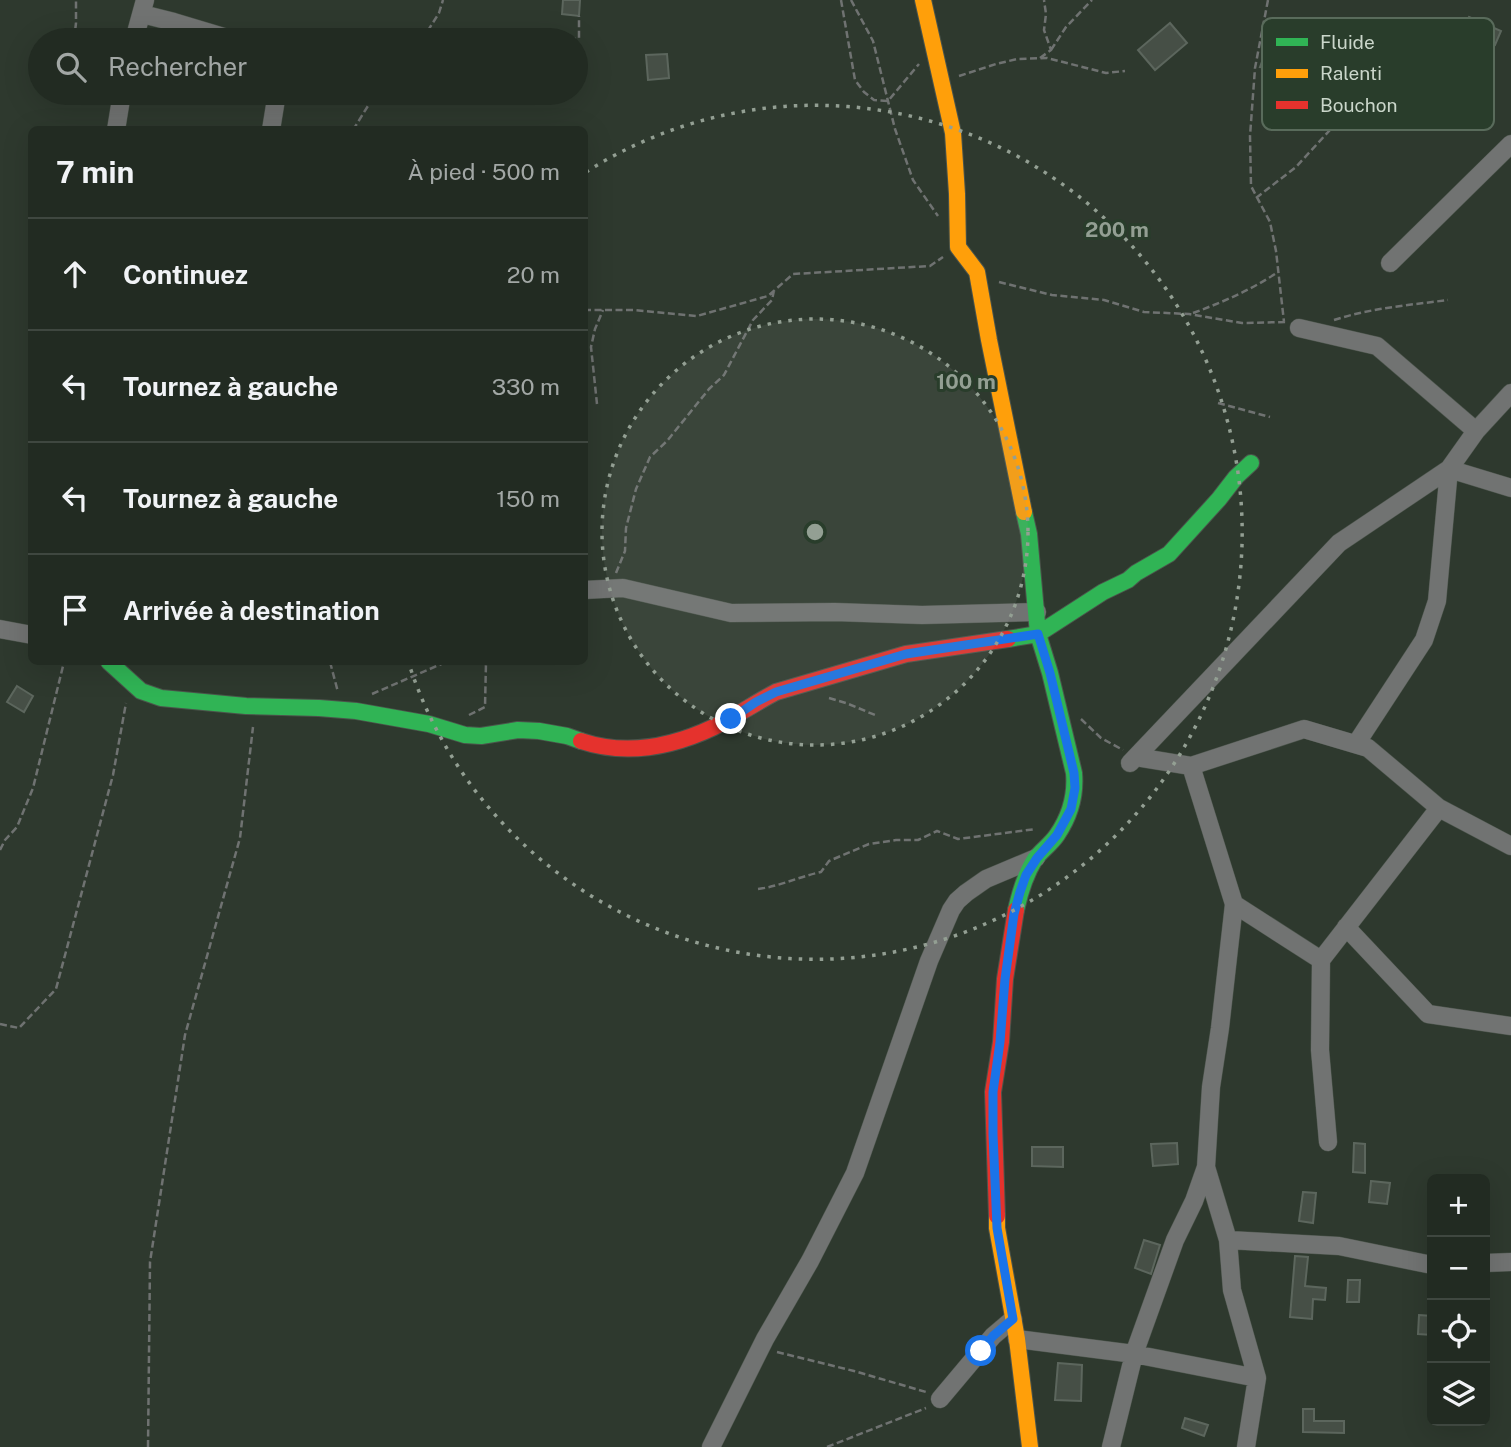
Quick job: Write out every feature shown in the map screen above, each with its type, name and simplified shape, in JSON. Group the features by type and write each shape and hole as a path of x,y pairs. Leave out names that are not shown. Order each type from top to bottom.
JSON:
{"street":[{"path":"923,0 953,133 958,247 977,272 1026,521 1038,634 1074,773 1075,788 1071,809 1057,835 1026,875 1014,914 993,1092 997,1228 1017,1339 1030,1447"},
{"path":"137,28 143,7 194,28"},
{"path":"117,126 120,105"},
{"path":"272,126 275,105"},
{"path":"1390,263 1511,144"},
{"path":"1292,324 1377,346 1476,431"},
{"path":"1131,757 1339,543 1449,469 1476,431 1511,393"},
{"path":"112,665 141,691 161,698 356,711 429,723 481,737 518,730 539,731 594,745 625,749 667,745 715,727 776,692 906,654 1038,634 1169,554 1251,463"},
{"path":"1449,469 1511,488"},
{"path":"1356,744 1424,640 1437,601 1449,469"},
{"path":"588,590 623,589 732,612 922,615 1037,612"},
{"path":"0,629 28,634"},
{"path":"1131,757 1191,766 1304,729 1368,748 1439,807 1511,846"},
{"path":"1111,1447 1134,1354 1175,1240 1194,1201 1206,1167 1211,1087 1234,904 1191,766"},
{"path":"1328,1142 1320,1050 1321,960 1439,807"},
{"path":"711,1447 760,1349 810,1261 855,1173 929,961 951,910 966,893 986,879 1037,858"},
{"path":"1234,904 1321,960"},
{"path":"1346,927 1428,1014 1511,1026"},
{"path":"1206,1167 1228,1240 1232,1290 1257,1378 1246,1447"},
{"path":"1228,1240 1339,1246 1427,1264"},
{"path":"1490,1263 1511,1262"},
{"path":"940,1399 993,1336 1013,1319"},
{"path":"1017,1339 1134,1354 1257,1378"}],"path":[{"path":"75,28 76,0"},
{"path":"430,28 443,0"},
{"path":"841,0 855,80 874,100 888,102"},
{"path":"851,0 873,41 895,129 914,180 939,217"},
{"path":"1044,0 1045,30 1051,50"},
{"path":"1040,58 1051,50 1066,27 1092,0"},
{"path":"1265,18 1268,0"},
{"path":"579,16 579,28"},
{"path":"977,272 993,281 1052,295 1104,300 1144,312 1189,314 1242,323 1292,324 1278,272 1270,222 1251,186 1250,136 1255,68 1262,31"},
{"path":"888,102 924,57"},
{"path":"943,81 996,64 1040,58 1105,73 1125,71"},
{"path":"356,126 369,105"},
{"path":"1256,198 1296,167 1330,130"},
{"path":"588,310 633,310 697,316 768,296 793,274 930,266 958,247"},
{"path":"1189,314 1229,299 1278,272"},
{"path":"611,589 625,551 626,528 636,489 650,457 724,375 754,320 772,300 774,290"},
{"path":"1329,321 1381,309 1448,300"},
{"path":"597,404 591,346 603,310"},
{"path":"1218,403 1270,417"},
{"path":"0,850 5,840 18,827 33,788 63,665"},
{"path":"331,665 338,694 337,709"},
{"path":"362,699 439,665"},
{"path":"443,728 485,707 486,665"},
{"path":"0,1024 19,1028 56,989 113,775 130,680"},
{"path":"824,697 876,716"},
{"path":"148,1447 150,1262 186,1035 240,838 256,706"},
{"path":"1080,719 1101,738 1131,757"},
{"path":"758,889 778,886 804,875 821,872 829,861 869,844 918,840 937,831 958,839 1061,828"},
{"path":"0,838 5,840"},
{"path":"760,1349 854,1371 937,1395 940,1399 939,1403 827,1447"}],"building":[{"path":"563,0 580,0 579,16 562,14"},
{"path":"1170,23 1187,43 1155,70 1138,50"},
{"path":"1494,28 1501,31 1494,45"},
{"path":"667,54 669,78 648,80 646,55"},
{"path":"17,686 33,696 24,712 7,702"},
{"path":"1177,1143 1178,1164 1153,1166 1151,1144"},
{"path":"1354,1143 1365,1144 1365,1173 1353,1172"},
{"path":"1032,1147 1063,1147 1063,1167 1032,1166"},
{"path":"1371,1181 1390,1183 1387,1204 1369,1202"},
{"path":"1303,1192 1316,1193 1313,1223 1299,1221"},
{"path":"1144,1240 1160,1245 1151,1274 1135,1268"},
{"path":"1295,1256 1308,1257 1305,1286 1326,1288 1325,1300 1313,1299 1312,1319 1290,1317"},
{"path":"1348,1280 1360,1280 1359,1302 1347,1302"},
{"path":"1419,1315 1427,1316 1427,1335 1418,1334"},
{"path":"1058,1363 1082,1365 1081,1401 1055,1400"},
{"path":"1303,1409 1314,1409 1314,1421 1344,1421 1344,1433 1303,1432"},
{"path":"1185,1418 1208,1425 1204,1436 1182,1428"}],"traffic: fast":[{"path":"1008,639 1038,634 1169,554 1251,463"},
{"path":"1016,910 1031,865 1055,838 1065,821 1073,798 1074,781 1050,673 1038,634 1029,534 1024,512"},
{"path":"112,665 141,691 161,698 246,706 356,711 429,724 465,735 481,736 518,730 539,731 581,741"}],"traffic: slow":[{"path":"923,0 953,133 958,247 977,272 1024,512"},
{"path":"997,1216 1017,1339 1030,1447"}],"traffic: jam":[{"path":"581,741 598,746 632,748 682,740 730,719 776,692 906,654 1008,639"},
{"path":"997,1216 993,1092 1001,1042 1005,979 1016,910"}],"route":[{"path":"731,719 776,692 906,654 1038,634 1050,673 1074,773 1075,788 1071,809 1057,835 1026,875 1014,914 993,1092 997,1228 1013,1319 993,1336 981,1351"}]}
